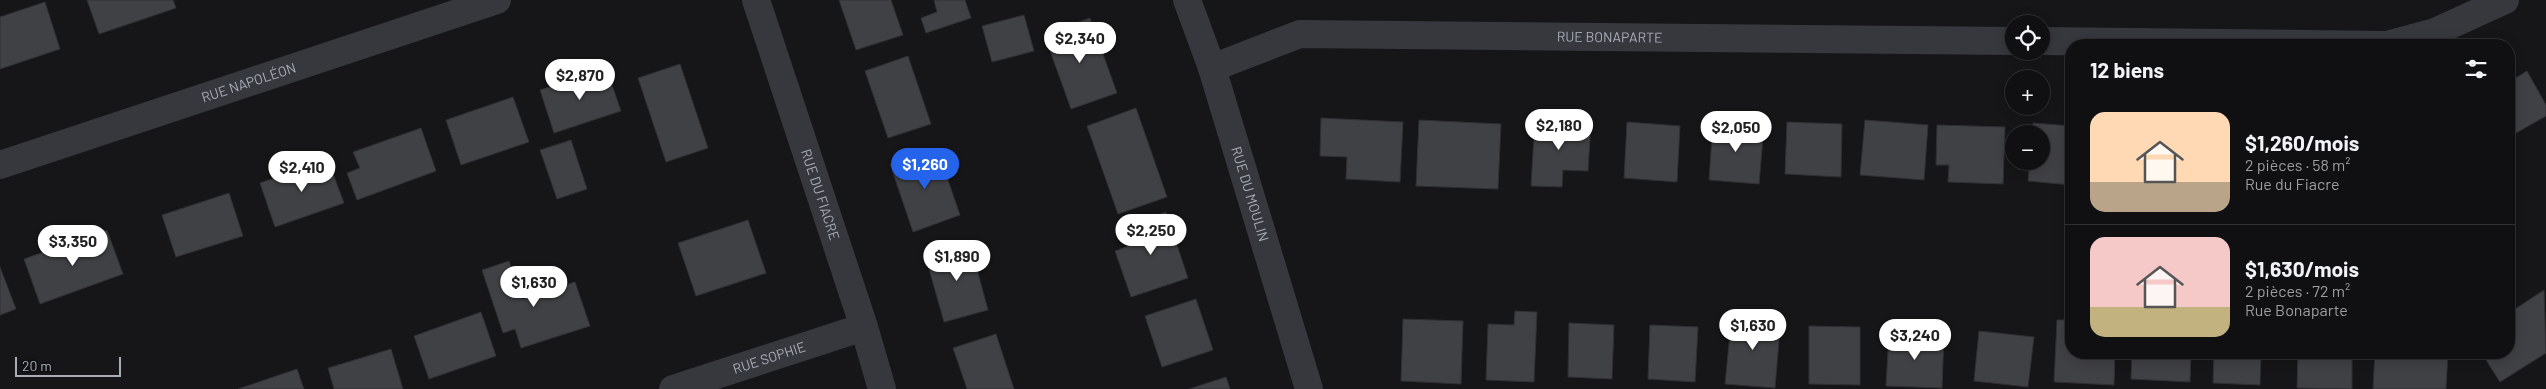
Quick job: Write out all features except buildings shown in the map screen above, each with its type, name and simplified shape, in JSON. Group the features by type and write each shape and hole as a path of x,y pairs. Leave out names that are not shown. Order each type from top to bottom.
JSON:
{"street":[{"name":"RUE NAPOLÉON","path":"0,165 497,0"},
{"name":"RUE DU FIACRE","path":"756,0 864,327 882,389"},
{"name":"RUE DU MOULIN","path":"1187,0 1212,68 1309,389"},
{"path":"2409,39 2435,32 2505,0"},
{"name":"RUE BONAPARTE","path":"1212,68 1300,34 2005,41"},
{"path":"2050,41 2065,41"},
{"name":"RUE SOPHIE","path":"673,389 864,327"}]}
